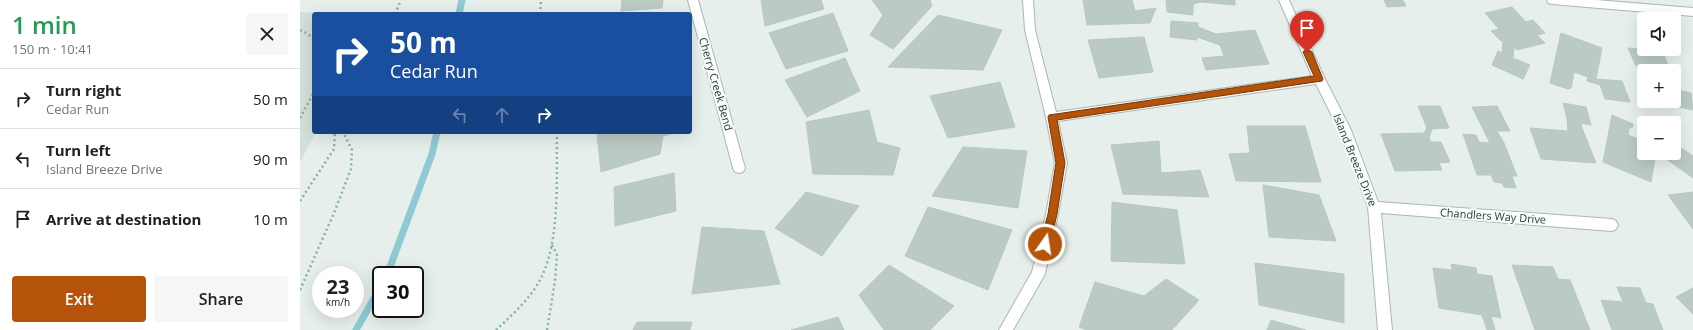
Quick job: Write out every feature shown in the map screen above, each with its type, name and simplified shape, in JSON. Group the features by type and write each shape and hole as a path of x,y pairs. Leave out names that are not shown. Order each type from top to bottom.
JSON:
{"street":[{"name":"Cherry Creek Bend","path":"693,0 739,168"},
{"path":"1006,330 1038,274 1052,214 1060,163 1052,117 1030,30 1028,0"},
{"name":"Island Breeze Drive","path":"1284,0 1319,79 1345,130 1374,207 1385,330"},
{"path":"1552,0 1693,12"},
{"path":"1052,117 1319,79"},
{"name":"Chandlers Way Drive","path":"1374,207 1612,225"}],"path":[{"path":"396,12 401,0"},
{"path":"540,12 541,0"},
{"path":"300,30 312,38"},
{"path":"300,118 312,96"},
{"path":"300,201 334,149 335,134"},
{"path":"300,290 334,213 351,169 352,150 344,134"},
{"path":"496,330 522,304 543,275 552,245 558,160 557,134"},
{"path":"547,330 555,281 556,255 552,245"}],"shaded area":[{"path":"300,12 312,13 312,134 315,134 300,162"}],"building":[{"path":"622,0 663,0 662,8 621,11"},
{"path":"761,0 821,0 824,9 765,26"},
{"path":"872,0 930,0 932,6 893,49 870,35 883,15"},
{"path":"1083,0 1132,0 1135,11 1156,8 1150,23 1087,25"},
{"path":"1166,0 1235,0 1235,5 1201,2 1193,4 1193,15 1167,12"},
{"path":"1384,0 1403,0 1406,6 1387,7"},
{"path":"1512,7 1526,22 1533,20 1545,33 1537,35 1545,43 1517,50 1514,47 1513,58 1530,65 1523,79 1492,65 1498,51 1502,53 1503,40 1501,41 1491,31 1499,29 1485,13"},
{"path":"833,13 848,51 786,69 769,33"},
{"path":"938,15 1002,30 983,70 888,67"},
{"path":"1171,21 1198,23 1198,27 1216,34 1255,30 1269,64 1206,70 1202,58 1224,56 1220,45 1197,37 1197,40 1170,37"},
{"path":"1561,33 1602,48 1596,79 1622,81 1630,102 1605,99 1600,85 1587,81 1588,77 1574,72 1571,88 1568,89 1550,83"},
{"path":"1144,37 1153,72 1099,78 1088,40"},
{"path":"1628,48 1637,49 1637,56 1664,56 1668,64 1637,64 1637,68"},
{"path":"845,58 860,91 807,117 785,80"},
{"path":"1000,82 1015,127 948,138 930,96"},
{"path":"1681,91 1691,93 1693,110 1681,108"},
{"path":"1563,103 1586,107 1591,125 1581,123 1596,163 1541,159 1530,128 1568,131"},
{"path":"1418,106 1440,106 1449,128 1432,129 1429,138 1431,142 1441,142 1450,162 1439,163 1442,170 1395,171 1381,134 1424,133 1427,128"},
{"path":"1497,106 1510,131 1497,131 1504,143 1517,176 1512,176 1516,188 1504,187 1502,183 1494,182 1491,175 1477,175 1463,134 1476,135 1479,142 1490,143 1472,107"},
{"path":"869,110 877,142 900,148 893,175 813,174 806,122"},
{"path":"1612,115 1633,124 1633,127 1629,128 1628,135 1637,138 1637,160 1655,160 1651,182 1603,162"},
{"path":"1247,126 1305,126 1321,182 1236,181 1229,154 1250,153"},
{"path":"597,134 670,134 663,136 660,154 601,172"},
{"path":"1159,141 1161,173 1200,170 1209,197 1123,194 1111,145"},
{"path":"963,147 1027,151 1018,208 932,196"},
{"path":"1681,148 1693,156 1693,178 1668,160 1681,160"},
{"path":"674,173 676,211 615,226 614,187"},
{"path":"1263,185 1319,195 1336,241 1269,237"},
{"path":"806,192 859,206 822,256 775,228"},
{"path":"1693,192 1693,229 1668,195"},
{"path":"1112,202 1177,210 1185,264 1111,261"},
{"path":"928,207 1012,230 988,290 905,256"},
{"path":"702,227 764,231 780,284 692,294"},
{"path":"1255,263 1344,274 1344,323 1259,305"},
{"path":"1451,264 1476,268 1477,274 1492,276 1501,318 1491,316 1495,330 1487,330 1482,315 1439,308 1433,268 1452,270"},
{"path":"889,265 954,306 930,330 884,330 859,295"},
{"path":"1512,265 1553,267 1558,279 1570,280 1590,330 1535,330"},
{"path":"1166,279 1199,300 1172,330 1086,330 1079,327 1095,282 1144,296"},
{"path":"1617,287 1640,288 1646,303 1653,304 1663,330 1612,330 1601,300 1623,302"},
{"path":"1693,288 1693,314 1676,297"},
{"path":"838,317 844,330 791,330"},
{"path":"1271,320 1306,330 1267,330"},
{"path":"637,322 692,322 690,330 633,330"}],"waterway":[{"path":"459,12 462,0"},
{"path":"390,266 432,154 437,134"},
{"path":"356,330 372,302"}],"route":[{"path":"1045,244 1052,214 1060,163 1052,117 1319,79 1307,52"}]}
